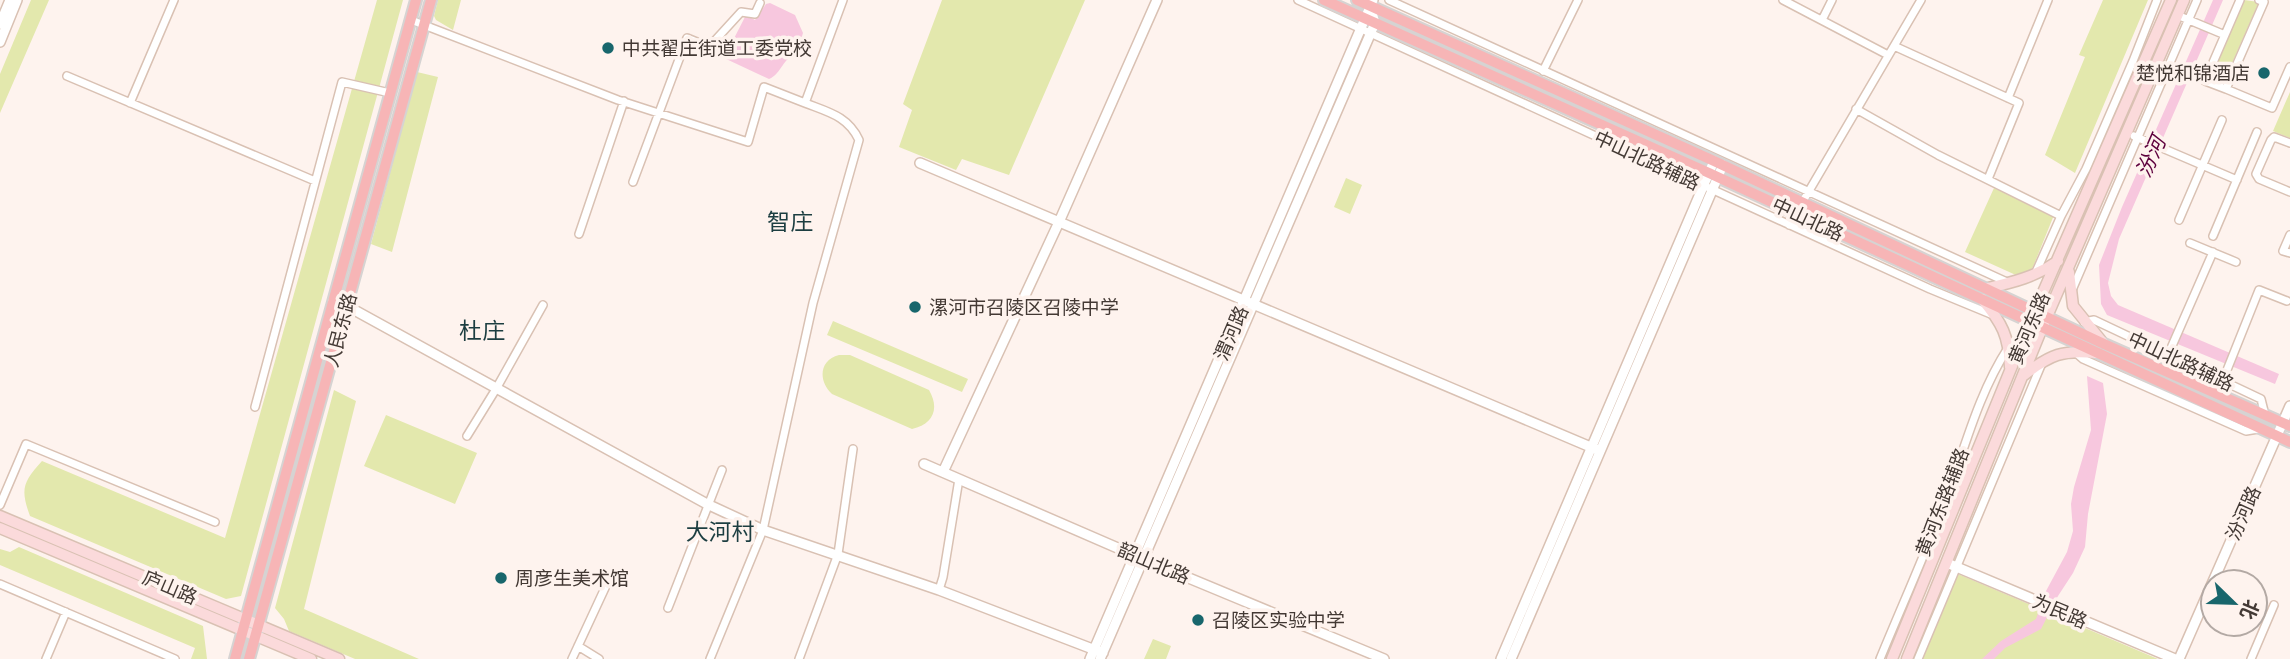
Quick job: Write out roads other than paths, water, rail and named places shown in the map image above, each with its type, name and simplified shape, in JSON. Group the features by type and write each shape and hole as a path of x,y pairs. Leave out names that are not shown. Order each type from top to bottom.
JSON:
{"main road":[{"name":"人民东路","path":"235,659 416,0"},
{"name":"人民东路","path":"249,659 431,0"},
{"name":"中山北路","path":"1324,0 1368,26 1796,213 1985,294 2047,315 2102,349 2290,442"},
{"name":"中山北路","path":"1357,0 1372,3 1718,163 1805,197 1985,294 2031,323 2286,424"},
{"name":"黄河东路","path":"1892,659 2010,372 2171,0"},
{"name":"黄河东路","path":"1908,659 1951,565 2047,315 2184,0"},
{"path":"2010,372 2005,331 1985,294 2034,276 2058,261"},
{"path":"2023,376 2055,354 2102,349 2073,306 2069,268"},
{"name":"庐山路","path":"0,516 244,625"},
{"name":"庐山路","path":"0,528 244,625 339,659"},
{"name":"庐山路","path":"257,630 311,659"}],"street":[{"path":"0,24 10,0"},
{"path":"0,42 18,0"},
{"path":"130,103 174,0"},
{"path":"805,103 843,0"},
{"path":"943,472 1059,222 1157,0"},
{"name":"中山北路辅路","path":"1298,0 1368,26 1708,188 1930,289 1996,316"},
{"name":"中山北路辅路","path":"1389,0 1805,197 2010,283"},
{"path":"1542,71 1577,0"},
{"path":"1783,0 1888,55"},
{"path":"1822,20 1832,0"},
{"path":"1789,225 1921,0"},
{"path":"2008,98 2048,0"},
{"path":"2034,276 2061,216 2087,169 2157,0"},
{"path":"2070,294 2197,0"},
{"path":"2240,0 2205,81 2273,108 2290,67"},
{"path":"2226,89 2264,2 2259,0"},
{"path":"634,182 687,38 709,47 741,12 755,14 760,3"},
{"name":"渭河路","path":"1097,655 1368,26 1372,3"},
{"path":"2177,15 2225,35"},
{"path":"411,20 624,101 748,142 764,87 841,118 854,127 859,141 813,303 763,530 710,659"},
{"path":"1894,46 2019,103 1988,179"},
{"path":"66,76 315,181"},
{"path":"255,407 342,82 390,93"},
{"path":"579,234 624,101"},
{"path":"1856,109 1938,155 2061,216"},
{"path":"2179,220 2222,120"},
{"path":"2213,236 2257,132"},
{"path":"2127,133 2237,180"},
{"path":"2290,143 2274,137 2256,174 2259,179 2290,192"},
{"path":"920,163 1596,449"},
{"path":"1501,659 1596,449 1718,163"},
{"path":"2290,235 2283,251 2290,253"},
{"path":"2190,243 2236,262"},
{"path":"2168,355 2213,252"},
{"path":"2223,380 2259,290 2287,301"},
{"path":"333,301 347,306 708,504 763,530 939,590 1097,655"},
{"path":"467,436 543,305"},
{"name":"中山北路辅路","path":"2084,322 2094,320 2262,399 2265,415"},
{"name":"黄河东路辅路","path":"1880,659 1948,492 1963,448 1999,362 2009,348"},
{"name":"中山北路辅路","path":"2075,351 2083,359 2246,431 2260,429"},
{"name":"黄河东路辅路","path":"1918,659 1951,565 2042,361"},
{"name":"汾河路","path":"2177,659 2277,436 2286,424 2290,405"},
{"path":"0,505 26,444 215,522"},
{"path":"799,659 838,554 853,449"},
{"path":"1511,659 1596,449"},
{"name":"韶山北路","path":"924,464 1384,659"},
{"path":"668,608 722,470"},
{"path":"939,590 959,479"},
{"name":"为民路","path":"1951,565 2177,659"},
{"path":"572,659 611,575"},
{"path":"0,584 175,659"},
{"path":"2251,659 2274,605"},
{"path":"46,659 66,612"},
{"path":"578,646 599,659"}],"water":[{"name":"汾河","path":"2213,0 2223,0 2119,239 2108,283 2111,296 2118,305 2279,374 2275,384 2107,315 2101,304 2099,265"},
{"path":"770,3 795,15 803,33 796,56 788,59 769,79 724,58 746,15 755,20 766,4"},
{"path":"2087,376 2103,383 2107,414 2088,514 2085,547 2041,629 2005,648 1994,659 1982,659 2001,641 2036,619 2046,591 2067,552 2073,531 2071,504 2074,487 2091,430"}],"place":[{"name":"中共翟庄街道工委党校","path":"608,48"},
{"name":"楚悦和锦酒店","path":"2264,73"},
{"name":"漯河市召陵区召陵中学","path":"915,307"},
{"name":"周彦生美术馆","path":"501,578"},
{"name":"召陵区实验中学","path":"1198,620"}],"district":[{"name":"智庄","path":"790,222"},
{"name":"杜庄","path":"482,331"},
{"name":"大河村","path":"720,532"}]}
